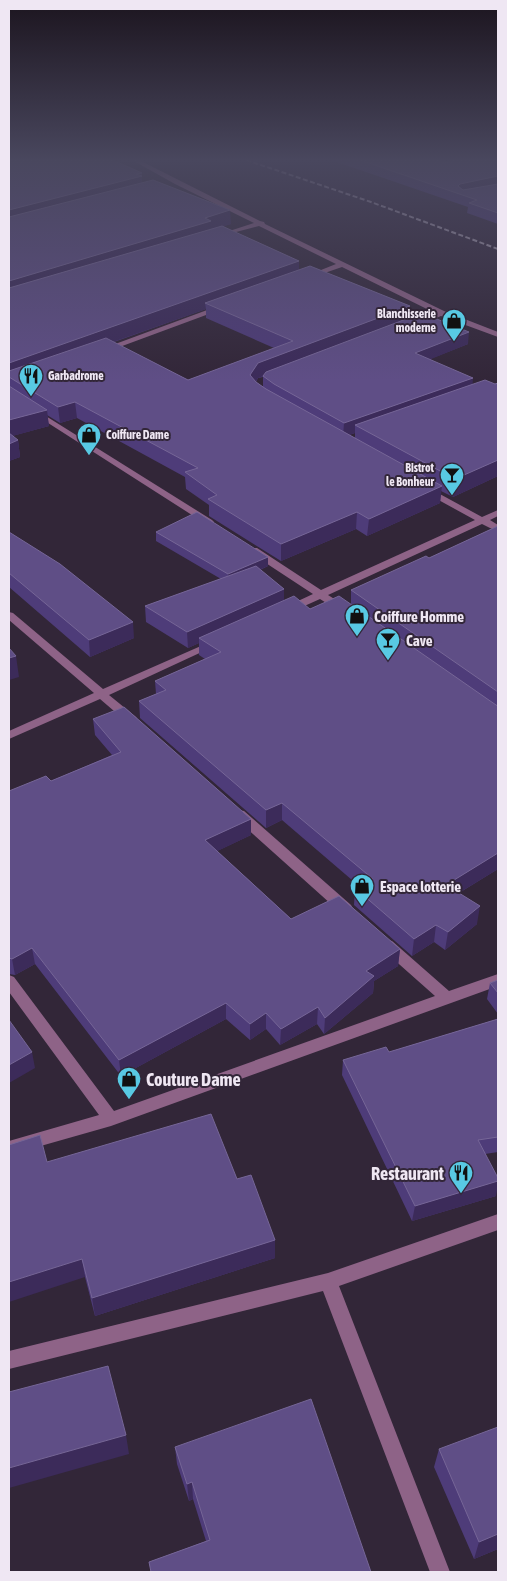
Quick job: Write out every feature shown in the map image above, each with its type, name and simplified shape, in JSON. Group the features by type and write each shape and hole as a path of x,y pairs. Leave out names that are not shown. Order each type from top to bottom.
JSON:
{"street":[{"path":"215,238 229,234"},
{"path":"282,234 441,313 498,335"},
{"path":"296,281 343,264"},
{"path":"92,354 231,304"},
{"path":"404,327 441,313"},
{"path":"9,395 215,526"},
{"path":"421,486 498,529"},
{"path":"278,614 498,514"},
{"path":"240,542 322,594 354,617"},
{"path":"9,615 140,727"},
{"path":"9,735 226,638"},
{"path":"230,806 357,919"},
{"path":"380,939 447,998"},
{"path":"9,1148 111,1120 498,980"},
{"path":"9,981 111,1120"},
{"path":"9,1360 328,1281 498,1222"},
{"path":"328,1281 440,1572"}],"building":[{"path":"9,234 168,234 9,281"},
{"path":"195,234 239,234 299,261 9,363 9,288"},
{"path":"310,266 410,306 258,363 250,375 266,389 442,486 369,519 357,512 281,544 208,499 217,495 185,472 198,468 75,402 58,407 9,377 9,371 106,338 188,380 293,341 205,303"},
{"path":"422,313 469,332 415,353 473,378 344,423 263,376 266,372"},
{"path":"485,380 495,384 498,383 498,460 455,479 355,425"},
{"path":"9,386 47,410 9,420"},
{"path":"9,433 18,440 9,444"},
{"path":"197,512 268,557 228,574 156,532"},
{"path":"498,526 498,692 351,590 426,556 429,558"},
{"path":"9,532 60,564 133,622 89,640 9,573"},
{"path":"256,566 284,589 187,632 145,606"},
{"path":"294,596 310,609 339,596 498,706 498,853 446,885 480,906 448,932 436,925 414,939 355,888 373,879 282,803 266,810 139,701 166,690 155,681 221,652 199,638"},
{"path":"9,648 16,656 9,658"},
{"path":"124,707 251,819 205,840 291,919 339,896 400,949 366,971 374,976 325,1018 318,1007 281,1029 266,1013 250,1024 226,1003 119,1060 32,948 12,959 9,958 9,791 46,776 51,781 121,752 93,719"},
{"path":"498,980 498,993 490,983"},
{"path":"498,1019 498,1137 478,1140 498,1181 415,1206 343,1060 386,1047 389,1052"},
{"path":"9,1020 32,1052 9,1065"},
{"path":"211,1114 237,1179 251,1175 275,1240 92,1298 82,1259 9,1282 9,1145 40,1135 47,1162"},
{"path":"108,1366 126,1435 9,1468 9,1392"},
{"path":"311,1399 371,1572 151,1572 149,1562 210,1540 192,1482 187,1484 175,1447"},
{"path":"498,1427 498,1534 479,1542 439,1449"}],"railway":[{"path":"457,234 498,249"}],"place":[{"name":"Blanchisserie moderne","path":"454,342"},
{"name":"Garbadrome","path":"31,397"},
{"name":"Coiffure Dame","path":"89,456"},
{"name":"Bistrot le Bonheur","path":"452,496"},
{"name":"Coiffure Homme","path":"357,637"},
{"name":"Cave","path":"388,661"},
{"name":"Espace lotterie","path":"362,907"},
{"name":"Couture Dame","path":"129,1100"},
{"name":"Restaurant","path":"461,1194"}]}
